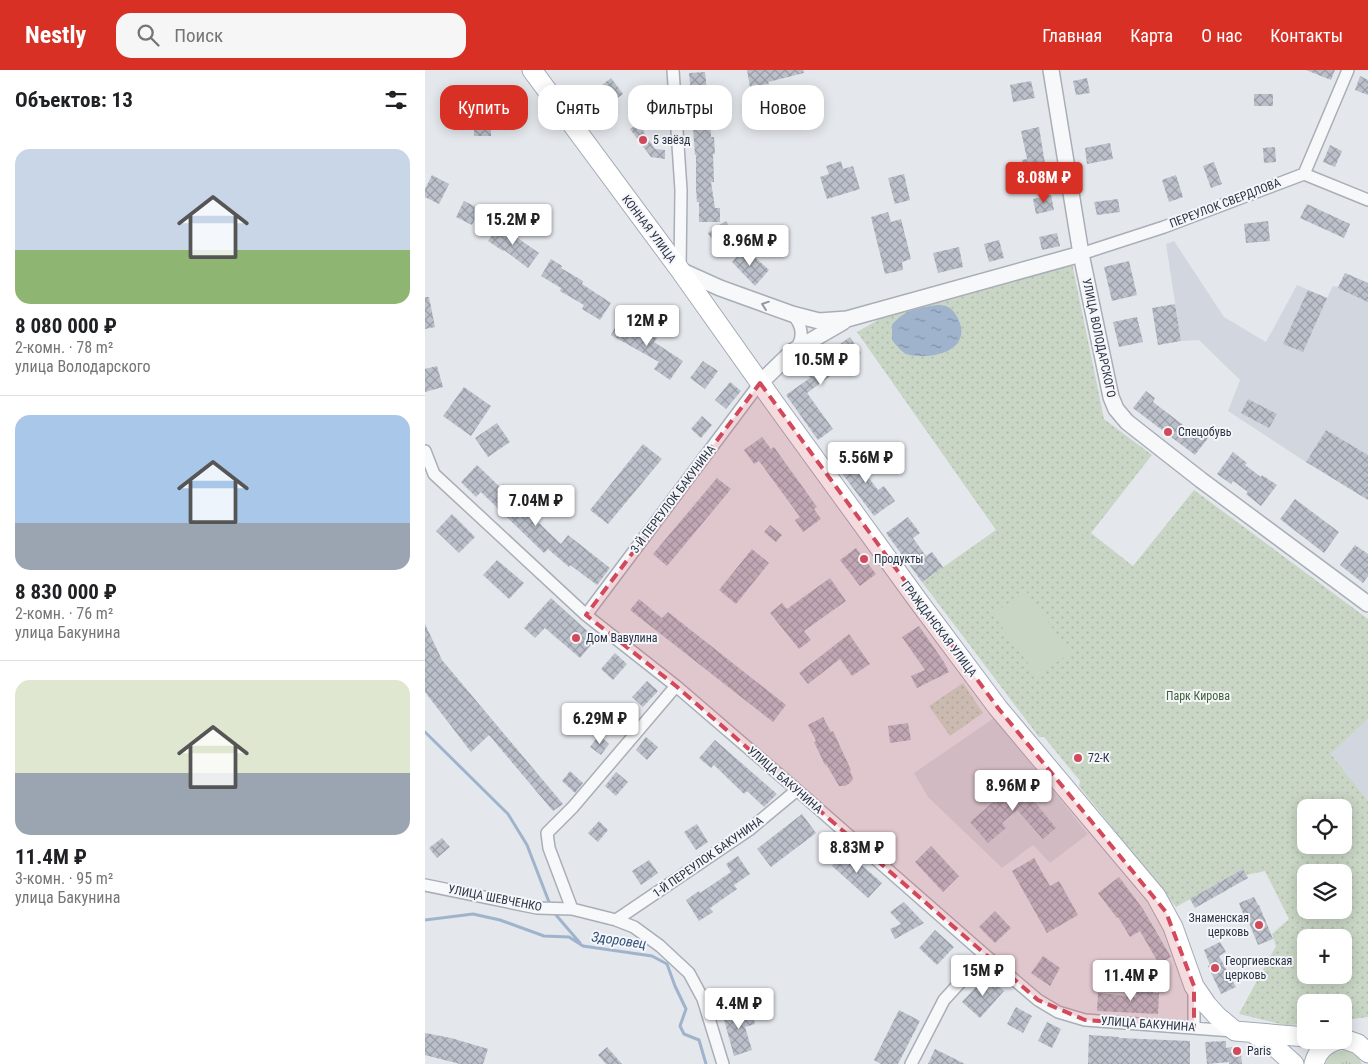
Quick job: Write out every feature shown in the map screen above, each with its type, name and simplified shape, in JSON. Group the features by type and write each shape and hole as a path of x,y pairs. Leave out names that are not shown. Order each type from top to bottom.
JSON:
{"main road":[{"name":"КОННАЯ УЛИЦА","path":"532,70 680,270"},
{"name":"ГРАЖДАНСКАЯ УЛИЦА","path":"680,270 760,383 998,708 1156,896 1173,927 1194,986 1212,1011 1242,1031 1270,1043 1294,1064"},
{"path":"1242,1031 1297,1036"},
{"path":"1352,1042 1358,1044 1368,1053"},
{"path":"1314,1062 1323,1049"}],"street":[{"path":"673,70 681,190 680,270"},
{"name":"УЛИЦА ВОЛОДАРСКОГО","path":"1051,70 1081,254 1111,397 1121,416 1201,480 1368,604"},
{"path":"1349,70 1304,174 1368,200"},
{"name":"ПЕРЕУЛОК СВЕРДЛОВА","path":"1081,254 1163,227 1304,174"},
{"name":"КОННАЯ УЛИЦА","path":"680,270 720,288 792,314 819,321 847,320 1081,254"},
{"path":"707,308 711,296 720,288"},
{"path":"792,314 799,324 801,335 797,347 793,351"},
{"name":"КОННАЯ УЛИЦА","path":"760,383 793,351 847,320"},
{"name":"3-Й ПЕРЕУЛОК БАКУНИНА","path":"586,615 760,383"},
{"name":"УЛИЦА БАКУНИНА","path":"425,451 434,474 586,615 676,686 1038,1000 1058,1012 1085,1020 1242,1031"},
{"path":"572,909 549,848 547,833 573,807 676,686"},
{"name":"1-Й ПЕРЕУЛОК БАКУНИНА","path":"616,920 749,830 797,790"},
{"name":"УЛИЦА ШЕВЧЕНКО","path":"425,885 537,908 572,909 616,920 635,927 660,946 689,973 703,999 723,1064"},
{"path":"911,1064 944,1000 985,956"},
{"name":"ГРАЖДАНСКАЯ УЛИЦА","path":"1194,986 1194,1028"},
{"path":"1352,1041 1368,1042"}],"highlighted area":[{"path":"760,383 998,708 1166,912 1194,986 1194,1028 1085,1020 1038,1000 676,686 586,615"}],"shaded area":[{"path":"1174,241 1224,317 1266,342 1297,285 1327,298 1333,286 1338,287 1345,273 1368,283 1368,455 1326,430 1306,462 1228,411 1240,380 1199,340 1181,341 1166,244"},
{"path":"994,718 1088,834 1050,863 1033,845 1002,868 928,797 914,773"},
{"path":"1368,719 1368,801 1331,754"}],"green space":[{"name":"Парк Кирова","path":"1072,263 1104,419 1152,455 1091,533 1133,566 1194,490 1368,619 1368,719 1331,754 1368,801 1368,1017 1352,1019 1352,994 1297,994 1297,1024 1285,1025 1239,1014 1276,946 1272,934 1289,919 1265,871 1246,875 1243,869 1176,907 1079,786 1080,781 1044,737 1039,737 922,582 996,530 857,332 897,309"},
{"path":"1026,591 1070,653 1037,676 993,614"},
{"path":"963,683 983,713 950,736 929,706"},
{"path":"1344,1050 1357,1055 1362,1064 1324,1064 1331,1054"}],"water":[{"path":"937,305 948,307 956,315 961,332 960,339 956,345 943,353 926,356 913,356 900,350 892,340 892,325 907,313"}],"building":[{"path":"747,70 803,70 804,73 768,82 769,84 750,85"},
{"path":"1306,70 1335,70 1331,80"},
{"path":"705,72 706,85 690,85 689,73"},
{"path":"1360,76 1368,80 1368,95 1355,90"},
{"path":"611,78 616,85 602,85"},
{"path":"1087,78 1090,93 1076,95 1073,81"},
{"path":"1031,81 1035,98 1013,102 1010,85"},
{"path":"618,87 623,94 618,98"},
{"path":"1254,94 1273,94 1273,106 1254,106"},
{"path":"1039,127 1046,170 1025,175 1022,160 1027,159 1021,131"},
{"path":"474,130 491,130 491,136 474,136"},
{"path":"631,130 644,130 643,131 655,149 665,150 665,159 651,157"},
{"path":"693,130 711,130 711,137 714,137 715,154 713,154 714,182 711,182 715,208 720,208 720,222 699,222"},
{"path":"1110,143 1113,159 1087,164 1085,148"},
{"path":"1330,145 1342,151 1335,167 1323,162"},
{"path":"1275,147 1276,162 1264,163 1263,148"},
{"path":"841,161 843,169 853,166 860,189 827,199 820,177 829,174 826,166"},
{"path":"1214,162 1222,184 1211,188 1203,166"},
{"path":"904,174 910,200 895,204 888,178"},
{"path":"432,175 449,184 439,204 425,197 425,189"},
{"path":"1176,175 1183,197 1169,202 1162,180"},
{"path":"1051,195 1054,210 1036,214 1033,199"},
{"path":"1118,199 1120,212 1097,215 1094,202"},
{"path":"464,201 480,209 472,225 456,217"},
{"path":"1307,204 1350,224 1344,238 1300,218"},
{"path":"888,212 891,222 901,219 911,259 902,262 903,270 885,274 871,217"},
{"path":"726,221 732,231 714,242 708,233"},
{"path":"1268,221 1270,241 1246,243 1244,224"},
{"path":"499,225 539,253 528,268 488,241"},
{"path":"1057,233 1060,246 1042,250 1039,237"},
{"path":"999,240 1004,258 989,262 984,244"},
{"path":"959,247 963,267 938,273 933,253"},
{"path":"745,248 769,270 755,286 732,262"},
{"path":"551,259 562,266 561,268 583,281 582,284 611,303 600,320 582,309 584,305 560,291 561,288 541,276"},
{"path":"1129,261 1137,295 1112,301 1104,267"},
{"path":"1345,273 1368,283 1368,302 1338,288"},
{"path":"1308,290 1327,298 1303,352 1283,344"},
{"path":"425,297 429,297 435,327 425,329"},
{"path":"1175,304 1181,341 1158,345 1152,308"},
{"path":"621,317 657,338 654,342 683,361 670,380 654,369 659,362 611,335"},
{"path":"1137,317 1143,342 1119,347 1113,322"},
{"path":"850,337 861,353 807,393 833,429 818,440 786,395 810,378 804,370"},
{"path":"703,361 718,371 705,389 690,378"},
{"path":"437,366 443,387 425,392 425,369"},
{"path":"730,382 741,391 726,409 715,400"},
{"path":"464,387 491,406 471,436 443,416"},
{"path":"1146,391 1155,398 1153,402 1195,434 1197,430 1208,438 1195,455 1133,408"},
{"path":"1248,399 1277,414 1269,428 1241,413"},
{"path":"702,416 712,425 701,438 691,429"},
{"path":"497,423 510,442 488,457 475,438"},
{"path":"1326,430 1368,455 1368,500 1306,462"},
{"path":"762,437 771,449 774,447 817,507 814,509 821,519 803,532 795,520 800,517 759,461 754,464 744,450"},
{"path":"643,444 662,459 608,524 590,510"},
{"path":"860,451 872,467 865,473 878,490 884,486 895,501 874,516 838,468"},
{"path":"1233,452 1247,463 1245,465 1261,477 1262,475 1277,485 1261,506 1246,494 1248,492 1233,481 1231,484 1217,474"},
{"path":"477,465 500,487 503,484 515,495 513,497 538,524 561,544 568,535 610,568 597,585 570,565 569,567 548,549 544,553 481,492 476,497 461,482"},
{"path":"717,478 731,489 667,566 653,554"},
{"path":"1295,499 1339,532 1324,553 1280,519"},
{"path":"452,514 475,537 459,553 436,531"},
{"path":"908,517 920,533 913,538 926,556 932,552 943,567 922,582 886,533"},
{"path":"770,525 782,535 776,542 764,532"},
{"path":"1355,545 1368,554 1368,576 1363,583 1340,565"},
{"path":"856,548 876,574 860,586 840,560"},
{"path":"752,549 769,563 736,604 719,590"},
{"path":"497,560 524,583 509,599 483,575"},
{"path":"830,578 846,601 804,631 811,640 799,649 770,613 782,603 787,609"},
{"path":"551,598 596,639 580,658 545,628 535,638 524,628"},
{"path":"639,599 662,618 668,612 786,705 773,722 630,610"},
{"path":"425,624 442,660 563,804 553,811 489,735 471,752 425,692"},
{"path":"919,626 949,672 917,688 911,676 925,670 902,637"},
{"path":"849,634 870,664 852,676 840,659 808,684 799,673"},
{"path":"615,653 627,664 613,680 601,669"},
{"path":"647,681 658,691 643,707 632,697"},
{"path":"823,717 831,732 833,731 851,770 853,779 845,786 839,786 825,765 808,725"},
{"path":"908,723 911,740 890,743 888,726"},
{"path":"599,735 609,744 601,755 590,747"},
{"path":"646,737 658,747 647,760 636,750"},
{"path":"715,740 777,794 764,807 747,791 744,794 714,765 711,768 699,758"},
{"path":"570,771 583,783 575,793 562,781"},
{"path":"616,772 628,782 616,796 605,786"},
{"path":"1024,776 1041,795 1034,801 1056,828 1043,839 1017,810 1002,823 1006,828 988,843 970,822"},
{"path":"802,814 816,833 771,867 757,849"},
{"path":"599,821 608,830 598,842 588,833"},
{"path":"697,824 708,842 696,850 684,832"},
{"path":"442,838 450,847 437,858 429,848"},
{"path":"931,846 959,876 943,892 915,862"},
{"path":"845,850 882,883 868,898 832,866"},
{"path":"738,856 750,874 734,885 737,889 710,908 713,912 699,921 686,900 731,872 726,864"},
{"path":"1034,858 1050,886 1059,881 1078,915 1047,933 1012,871"},
{"path":"649,860 658,873 641,885 632,871"},
{"path":"1243,869 1248,878 1195,908 1190,899"},
{"path":"1119,877 1143,909 1171,957 1159,964 1140,931 1130,937 1118,917 1098,893"},
{"name":"Знаменская церковь","path":"1254,897 1273,939 1258,945 1239,903"},
{"path":"904,902 924,923 895,939 890,929 901,924 890,912"},
{"path":"995,911 1011,928 995,943 979,927"},
{"path":"935,930 954,947 937,965 919,948"},
{"name":"Георгиевская церковь","path":"1220,942 1226,952 1219,956 1236,987 1221,994 1208,966 1210,965 1204,950"},
{"path":"1043,956 1060,968 1050,986 1031,973"},
{"path":"987,975 1004,991 980,1018 962,1002"},
{"path":"1141,983 1154,984 1153,993 1159,993 1158,1014 1097,1011 1098,993 1136,997 1136,992 1141,992"},
{"path":"1016,1007 1032,1016 1023,1033 1007,1024"},
{"path":"751,1008 755,1024 745,1027 752,1050 734,1056 723,1016"},
{"path":"899,1010 920,1021 898,1064 881,1064 874,1060"},
{"path":"1047,1022 1061,1029 1052,1048 1038,1041"},
{"path":"425,1033 451,1038 488,1049 483,1064 460,1064 425,1055"},
{"path":"1089,1035 1190,1041 1190,1064 1088,1064"},
{"path":"1226,1041 1226,1048 1240,1046 1242,1064 1229,1064 1229,1062 1207,1064 1205,1042"},
{"path":"607,1047 622,1064 606,1064 598,1055"},
{"path":"935,1049 965,1064 928,1064"}],"waterway":[{"path":"425,732 508,814 527,845 549,902"},
{"name":"Здоровец","path":"425,920 473,914 500,920 544,936 569,937 583,946 652,956 667,964 686,1009 680,1026 684,1034 699,1040 706,1064"},
{"path":"556,915 580,943"}],"place":[{"name":"5 звёзд","path":"643,140"},
{"name":"Спецобувь","path":"1168,432"},
{"name":"Продукты","path":"864,559"},
{"name":"Дом Вавулина","path":"576,638"},
{"name":"72-К","path":"1078,758"},
{"name":"Знаменская церковь","path":"1259,925"},
{"name":"Георгиевская церковь","path":"1215,968"},
{"name":"Paris","path":"1237,1051"}]}
